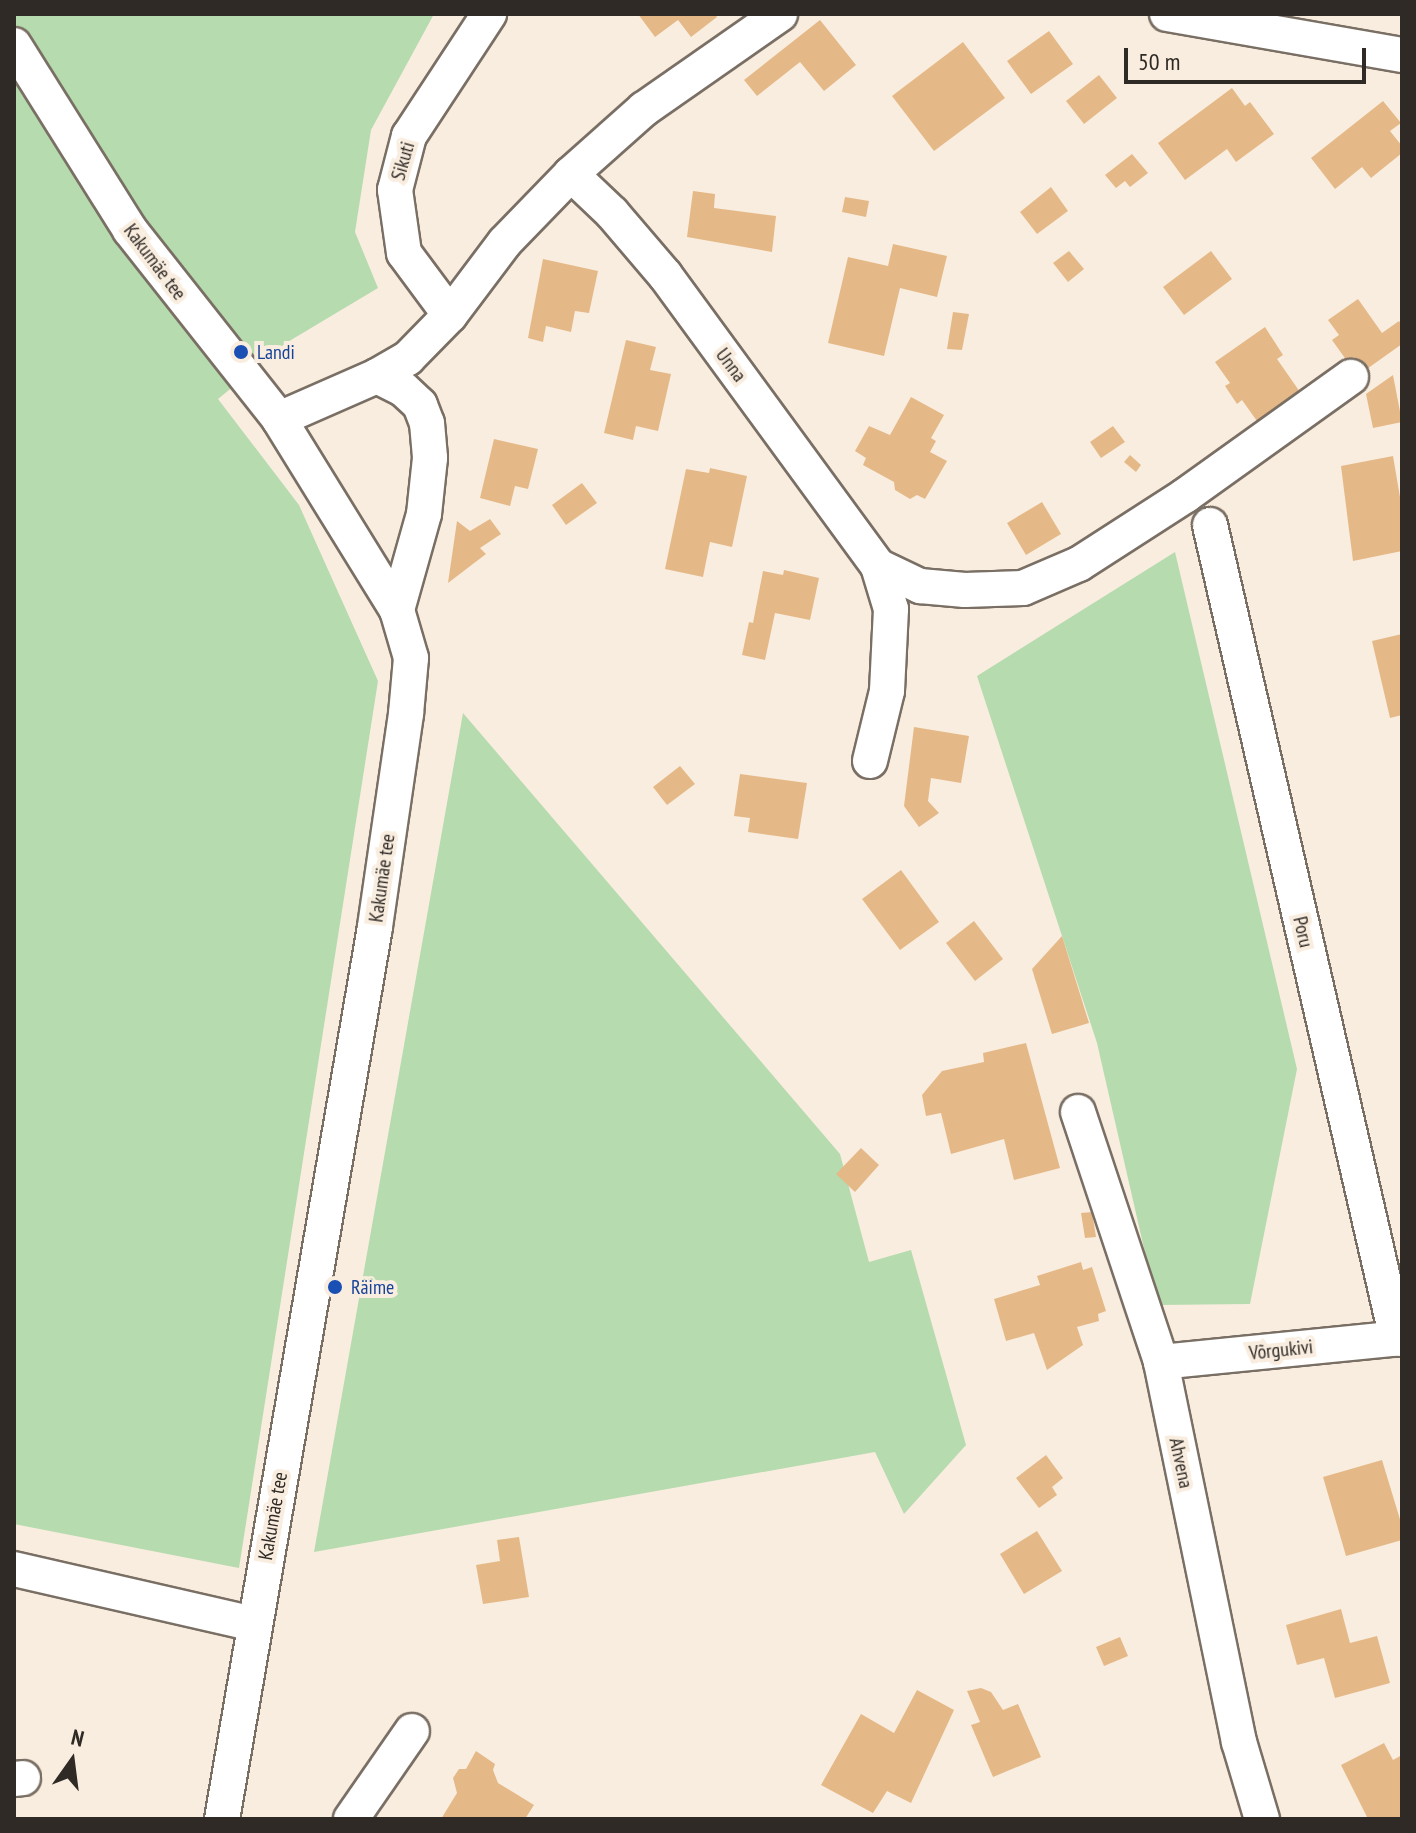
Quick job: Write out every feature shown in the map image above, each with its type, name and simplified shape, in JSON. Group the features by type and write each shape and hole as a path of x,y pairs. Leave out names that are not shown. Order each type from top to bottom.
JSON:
{"street":[{"name":"Sikuti","path":"450,315 404,253 395,190 409,136 489,14"},
{"path":"279,419 377,376 408,358 450,315 505,242 571,174 644,109 780,14"},
{"path":"1167,14 1402,55"},
{"name":"Kakumäe tee","path":"14,45 130,230 279,419 397,610 411,658 406,714 375,927 222,1819"},
{"name":"Unna","path":"571,174 612,213 665,275 878,566 891,609 887,691 870,761"},
{"path":"377,376 420,405 427,423 430,458 424,514 397,610"},
{"name":"Unna","path":"878,566 920,586 965,590 1023,588 1079,564 1186,495 1351,377"},
{"name":"Poru","path":"1210,525 1399,1338"},
{"name":"Ahvena","path":"1078,1112 1161,1362 1239,1742 1262,1819"},
{"name":"Võrgukivi","path":"1161,1362 1399,1338"},
{"path":"14,1569 254,1624"},
{"path":"351,1819 412,1731"}],"green space":[{"path":"14,14 434,14 371,130 355,232 378,288 286,343 218,399 299,505 378,681 239,1568 14,1524"},
{"path":"1175,552 1297,1069 1250,1304 1157,1305 1097,1043 977,676"},
{"path":"463,713 840,1154 869,1262 911,1250 966,1445 904,1514 875,1452 314,1552"}],"building":[{"path":"638,14 715,14 717,17 691,37 678,20 655,37"},
{"path":"820,20 856,65 824,91 800,62 757,96 744,80"},
{"path":"1049,31 1073,64 1031,94 1007,61"},
{"path":"963,42 1005,98 934,151 892,96"},
{"path":"1099,75 1117,98 1084,124 1066,101"},
{"path":"1232,88 1245,106 1250,102 1274,134 1236,162 1227,149 1185,180 1158,143"},
{"path":"1383,101 1401,123 1390,131 1402,146 1402,153 1371,178 1362,167 1335,189 1311,158"},
{"path":"1132,154 1148,173 1130,187 1125,181 1116,188 1105,175"},
{"path":"1051,187 1068,211 1037,234 1020,212"},
{"path":"693,191 715,194 714,208 776,216 772,252 687,237"},
{"path":"845,197 869,201 866,217 842,212"},
{"path":"893,244 947,256 937,297 900,288 884,356 828,343 848,257 888,266"},
{"path":"1069,251 1084,269 1068,282 1053,263"},
{"path":"1211,251 1232,279 1184,315 1163,287"},
{"path":"543,259 598,271 589,313 575,311 571,332 546,326 543,342 528,338"},
{"path":"1358,299 1382,333 1399,321 1402,325 1402,344 1364,371 1354,357 1347,361 1332,340 1339,335 1328,320"},
{"path":"953,312 969,314 962,350 947,349"},
{"path":"1265,327 1283,355 1277,359 1300,392 1257,421 1242,400 1237,404 1225,386 1230,383 1215,362"},
{"path":"626,340 656,347 650,370 671,374 658,431 636,426 633,440 604,433"},
{"path":"1393,375 1402,422 1373,428 1366,394"},
{"path":"911,397 944,415 931,438 936,441 930,452 947,461 925,499 917,495 910,499 895,490 894,482 863,465 866,458 855,451 869,426 890,435"},
{"path":"1113,426 1125,442 1101,458 1090,442"},
{"path":"494,439 538,449 528,489 515,486 510,506 480,498"},
{"path":"1130,455 1141,465 1136,472 1124,462"},
{"path":"1393,456 1402,509 1402,551 1353,561 1341,466"},
{"path":"710,468 747,476 732,547 710,542 703,577 665,569 686,469 709,473"},
{"path":"582,483 597,503 566,525 552,505"},
{"path":"1042,502 1061,534 1026,555 1007,523"},
{"path":"490,519 501,534 480,548 486,554 448,583 457,521 470,531"},
{"path":"784,570 819,578 810,620 775,613 765,660 742,655 749,622 753,623 763,571 783,575"},
{"path":"1402,634 1402,715 1390,718 1372,641"},
{"path":"914,727 969,736 961,783 931,778 928,801 939,813 919,827 904,806"},
{"path":"680,766 695,784 667,805 653,787"},
{"path":"740,774 807,783 798,839 748,832 750,818 734,816"},
{"path":"901,870 939,922 900,950 862,899"},
{"path":"974,921 1003,959 975,981 946,943"},
{"path":"1062,936 1089,1023 1052,1034 1032,969"},
{"path":"1026,1043 1060,1168 1014,1180 1004,1139 951,1154 941,1113 926,1116 922,1095 942,1071 984,1062 983,1053"},
{"path":"861,1148 879,1165 855,1192 836,1174"},
{"path":"1092,1212 1096,1237 1085,1238 1081,1213"},
{"path":"1081,1262 1083,1270 1092,1267 1106,1311 1098,1314 1099,1321 1077,1327 1083,1345 1047,1370 1034,1333 1006,1341 994,1299 1040,1285 1037,1276"},
{"path":"1046,1455 1063,1478 1052,1487 1057,1495 1039,1508 1016,1478"},
{"path":"1382,1460 1402,1526 1402,1540 1346,1556 1323,1477"},
{"path":"1037,1531 1062,1571 1024,1594 1000,1554"},
{"path":"519,1537 529,1597 483,1604 476,1565 500,1561 497,1540"},
{"path":"1341,1609 1350,1643 1377,1636 1390,1683 1335,1698 1324,1658 1297,1665 1286,1625"},
{"path":"1120,1637 1128,1656 1104,1666 1096,1647"},
{"path":"981,1688 991,1692 1003,1710 1018,1704 1041,1757 993,1777 971,1725 980,1722 967,1691"},
{"path":"917,1690 954,1710 911,1803 887,1791 873,1813 821,1785 861,1714 894,1733"},
{"path":"1384,1743 1393,1760 1402,1755 1402,1817 1368,1819 1341,1765"},
{"path":"476,1751 495,1764 493,1770 498,1783 534,1805 525,1819 441,1819 457,1793 453,1778 459,1769 466,1769"}],"place":[{"name":"Landi","path":"241,352"},
{"name":"Räime","path":"335,1287"}]}
